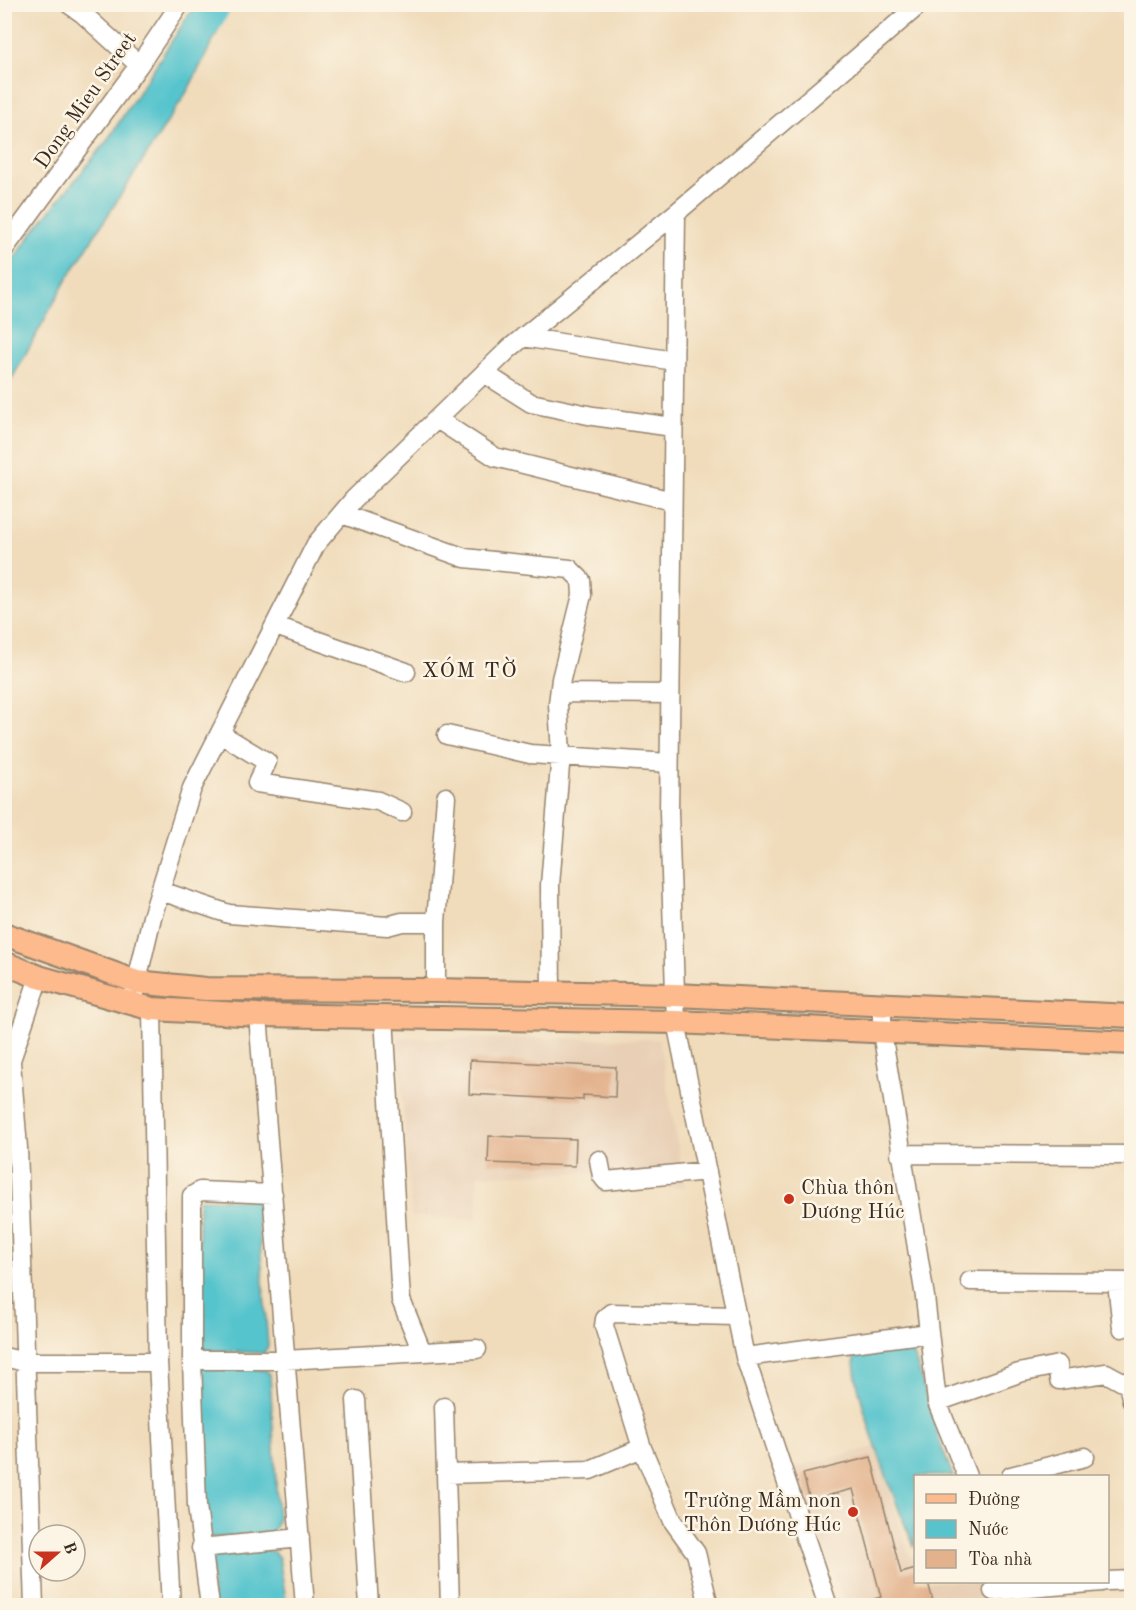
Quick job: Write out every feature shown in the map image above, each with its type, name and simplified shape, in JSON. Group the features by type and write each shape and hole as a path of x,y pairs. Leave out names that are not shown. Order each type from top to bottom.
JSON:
{"main road":[{"path":"4,934 136,982 206,989 436,990 675,995 1131,1016"},
{"path":"4,963 39,977 142,1007 258,1015 676,1022 1131,1043"}],"street":[{"path":"69,4 139,65"},
{"name":"Dong Mieu Street","path":"4,249 139,65 180,4"},
{"path":"171,1605 142,1007 136,982 160,891 192,788 316,544 342,514 436,419 523,337 676,213 920,4"},
{"path":"676,213 669,763 676,1022 745,1357 828,1605"},
{"path":"523,337 674,362"},
{"path":"484,373 531,403 593,416 673,428"},
{"path":"436,419 495,457 672,501"},
{"path":"342,514 465,558 570,569 581,580 582,595 560,693 561,754 550,885 551,992"},
{"path":"276,626 406,672"},
{"path":"560,693 670,694"},
{"path":"221,734 267,762 258,783 378,801 402,812"},
{"path":"447,735 469,738 530,754 561,754 669,763"},
{"path":"436,990 436,922 446,797"},
{"path":"160,891 229,914 387,926 402,922 436,922"},
{"path":"4,1080 39,977"},
{"path":"882,1006 882,1032 929,1333 937,1402 967,1475"},
{"path":"258,1015 305,1605"},
{"path":"384,1017 401,1300 422,1352"},
{"path":"11,1062 18,1148 34,1605"},
{"path":"900,1154 1131,1155"},
{"path":"599,1160 602,1176 606,1180 706,1171"},
{"path":"210,1605 201,1548 192,1360 192,1196 195,1193 206,1191 273,1194"},
{"path":"970,1281 1124,1282 1122,1328"},
{"path":"709,1605 696,1553 673,1521 642,1448 610,1347 605,1319 611,1313 632,1312 735,1316"},
{"path":"745,1357 929,1333"},
{"path":"192,1360 285,1360 477,1349"},
{"path":"4,1357 25,1362 158,1362"},
{"path":"937,1402 1019,1373 1058,1365 1059,1380 1106,1373 1128,1385 1131,1401"},
{"path":"356,1400 369,1605"},
{"path":"444,1407 450,1605"},
{"path":"446,1474 590,1470 642,1448"},
{"path":"1015,1475 1085,1457"},
{"path":"201,1548 300,1538"},
{"path":"1109,1581 1131,1580"},
{"path":"993,1593 1084,1583"}],"shaded area":[{"path":"398,1038 659,1039 685,1187 597,1191 593,1172 478,1175 477,1220 411,1216"},
{"name":"Trường Mầm non Thôn Dương Húc","path":"875,1447 910,1557 914,1556 914,1583 981,1583 985,1602 964,1606 846,1605 793,1468"}],"water":[{"path":"195,5 231,5 188,90 67,279 5,391 5,272 33,232 107,141"},
{"path":"199,1199 255,1200 257,1203 268,1346 264,1353 199,1350"},
{"path":"905,1345 912,1348 942,1448 953,1475 914,1475 914,1545 898,1508 866,1417 854,1366 855,1352"},
{"path":"205,1366 265,1370 270,1375 278,1521 272,1532 214,1538 207,1534 199,1370"},
{"path":"262,1549 274,1552 279,1558 287,1605 213,1605 211,1555"}],"building":[{"path":"470,1060 616,1067 615,1097 583,1095 583,1100 469,1094"},
{"path":"489,1136 576,1139 575,1166 488,1163"},
{"path":"871,1457 901,1573 914,1570 914,1583 928,1583 933,1601 917,1606 875,1606 874,1599 881,1597 853,1489 810,1500 803,1474"}],"waterway":[{"path":"213,35 232,4"}],"place":[{"name":"Chùa thôn Dương Húc","path":"789,1199"},
{"name":"Trường Mầm non Thôn Dương Húc","path":"853,1512"}],"district":[{"name":"XÓM TỜ","path":"470,669"}]}
